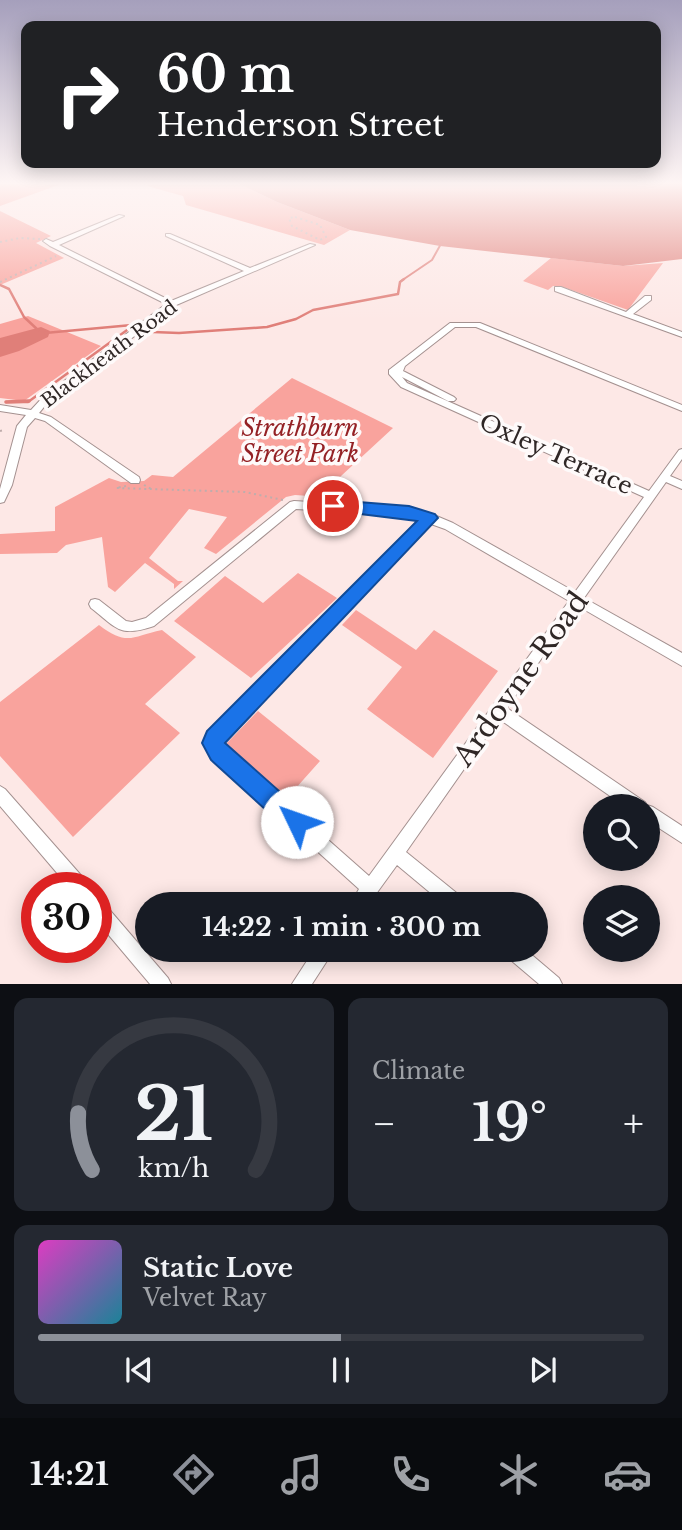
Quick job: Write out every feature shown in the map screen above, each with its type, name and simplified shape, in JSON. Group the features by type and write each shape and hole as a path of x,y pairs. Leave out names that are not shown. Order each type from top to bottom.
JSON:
{"street":[{"path":"49,243 87,229"},
{"path":"168,235 251,271"},
{"path":"49,243 170,304"},
{"name":"Blackheath Road","path":"0,499 7,485 22,426 31,413 170,304 316,243"},
{"path":"558,289 682,335"},
{"path":"627,315 648,298"},
{"name":"Oxley Terrace","path":"651,496 465,409 399,382 392,372 453,325 461,323 477,325 682,408"},
{"path":"0,408 48,419 135,480"},
{"name":"Oxley Terrace","path":"465,409 491,416"},
{"name":"Ardoyne Road","path":"367,892 682,452"},
{"path":"664,477 682,485"},
{"path":"95,604 121,626 131,628 150,622 294,505 409,512 449,526 682,660"},
{"path":"370,888 218,752 213,743 224,727 430,518"},
{"path":"499,710 621,794"},
{"path":"0,794 67,872"},
{"path":"660,820 682,835"},
{"path":"396,853 442,892"},
{"path":"112,926 162,984"},
{"path":"301,984 317,962"},
{"path":"526,962 552,984"}],"path":[{"path":"296,229 316,243 326,237 322,229"},
{"path":"0,242 31,236 49,243"},
{"path":"0,282 67,252"},
{"path":"135,480 132,486 116,488 245,492 283,499 294,505"}],"green space":[{"path":"0,229 37,229 51,236 36,243 64,258 0,285"},
{"path":"269,229 350,230 324,245"},
{"path":"551,258 623,266 663,263 628,310 560,286 553,286 548,290 523,281"},
{"path":"28,316 101,346 24,401 0,398 0,324"},
{"name":"Strathburn Street Park","path":"292,378 393,428 328,488 324,497 286,497 216,554 204,548 227,517 189,509 149,558 178,581 183,581 174,589 174,584 145,563 115,592 108,587 102,537 66,545 57,553 0,554 0,534 55,531 55,507 109,478 121,482 144,481 152,475 173,477"},
{"path":"298,573 337,598 251,678 174,621 225,576 263,603"},
{"path":"356,610 416,650 434,630 498,671 433,758 367,709 402,667 342,625"},
{"path":"99,625 124,638 162,630 196,657 145,704 180,733 73,837 0,756 0,702"},
{"path":"258,711 320,761 287,798 225,745"}],"shaded area":[{"path":"347,229 682,229 682,259 623,266 440,246"},
{"path":"41,327 50,331 48,337 0,357 0,338"}],"waterway":[{"path":"401,281 432,260 442,242"},
{"path":"153,332 179,333 267,327 296,319 313,310 398,294 400,282 404,279"},
{"path":"0,285 9,289 24,317 38,330"},
{"path":"45,333 132,325"},
{"path":"29,401 6,402 28,402 134,325"}],"route":[{"path":"297,822 218,752 213,743 215,738 430,518 409,512 333,506"}]}
